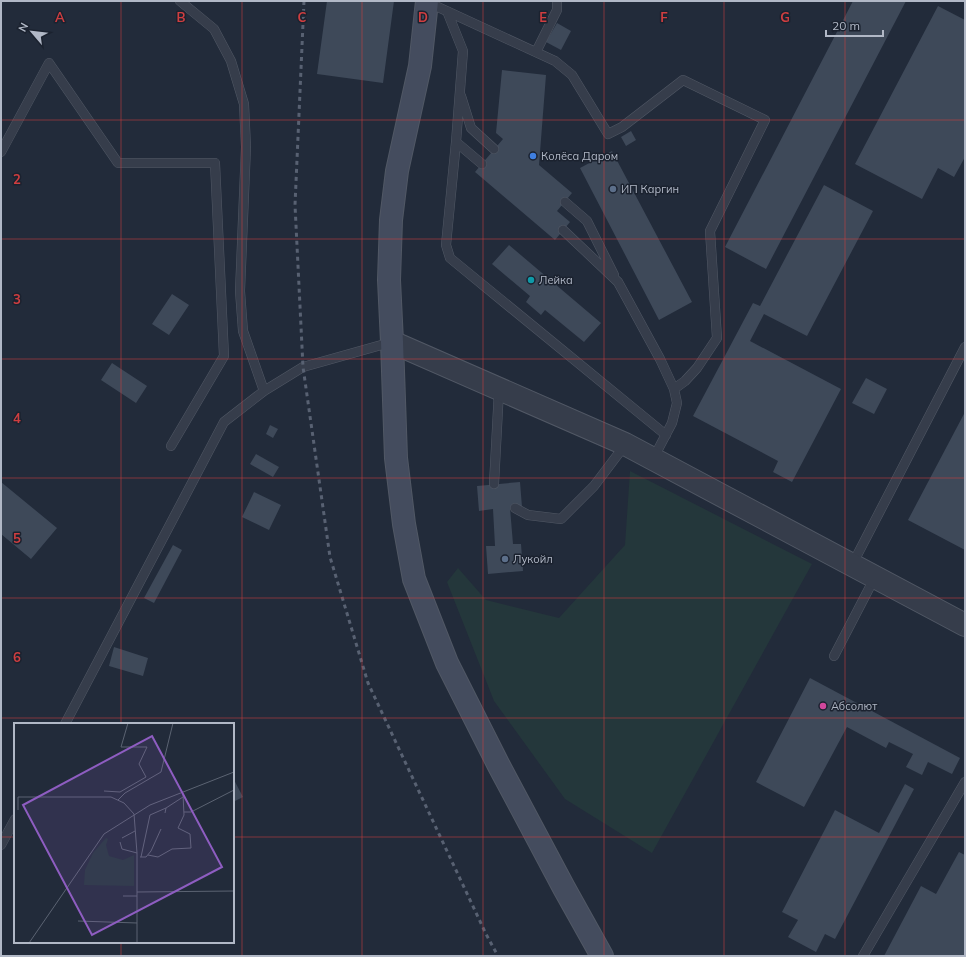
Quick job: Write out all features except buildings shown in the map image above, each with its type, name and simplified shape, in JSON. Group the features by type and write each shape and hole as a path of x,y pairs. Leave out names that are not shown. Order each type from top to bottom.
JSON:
{"main road":[{"path":"427,1 420,66 397,171 391,220 389,280 396,458 404,524 414,579 447,663 549,861 602,956"}],"street":[{"path":"392,342 625,444 965,625"}],"lane":[{"path":"180,1 214,30 231,61 244,104 246,147 240,291 244,331 264,392"},
{"path":"427,1 555,61 572,75 608,134 622,126 684,80 765,120 710,231 717,338 697,368 685,381 674,389"},
{"path":"536,52 557,10 556,1"},
{"path":"447,11 463,51 446,245 450,258 666,435"},
{"path":"1,152 49,63 118,163 216,163 224,356 172,446"},
{"path":"460,91 471,128 494,149"},
{"path":"456,142 482,164"},
{"path":"565,202 586,221 660,359 674,389 677,403 672,423 653,459"},
{"path":"563,230 618,282"},
{"path":"66,723 224,422 264,392 304,367 392,342"},
{"path":"852,565 965,347"},
{"path":"494,484 499,388"},
{"path":"515,508 528,515 561,519 594,486 625,444"},
{"path":"834,656 875,577"},
{"path":"863,956 965,782"},
{"path":"1,846 14,821"}],"green space":[{"path":"630,471 812,564 652,853 565,799 494,701 447,582 458,568 486,600 559,618 625,545"}],"railway":[{"path":"304,1 295,205 303,367 330,557 368,683 486,934 498,956"}],"place":[{"name":"Колёса Даром","path":"533,156"},
{"name":"ИП Каргин","path":"613,189"},
{"name":"Лейка","path":"531,280"},
{"name":"Лукойл","path":"505,559"},
{"name":"Абсолют","path":"823,706"}]}
